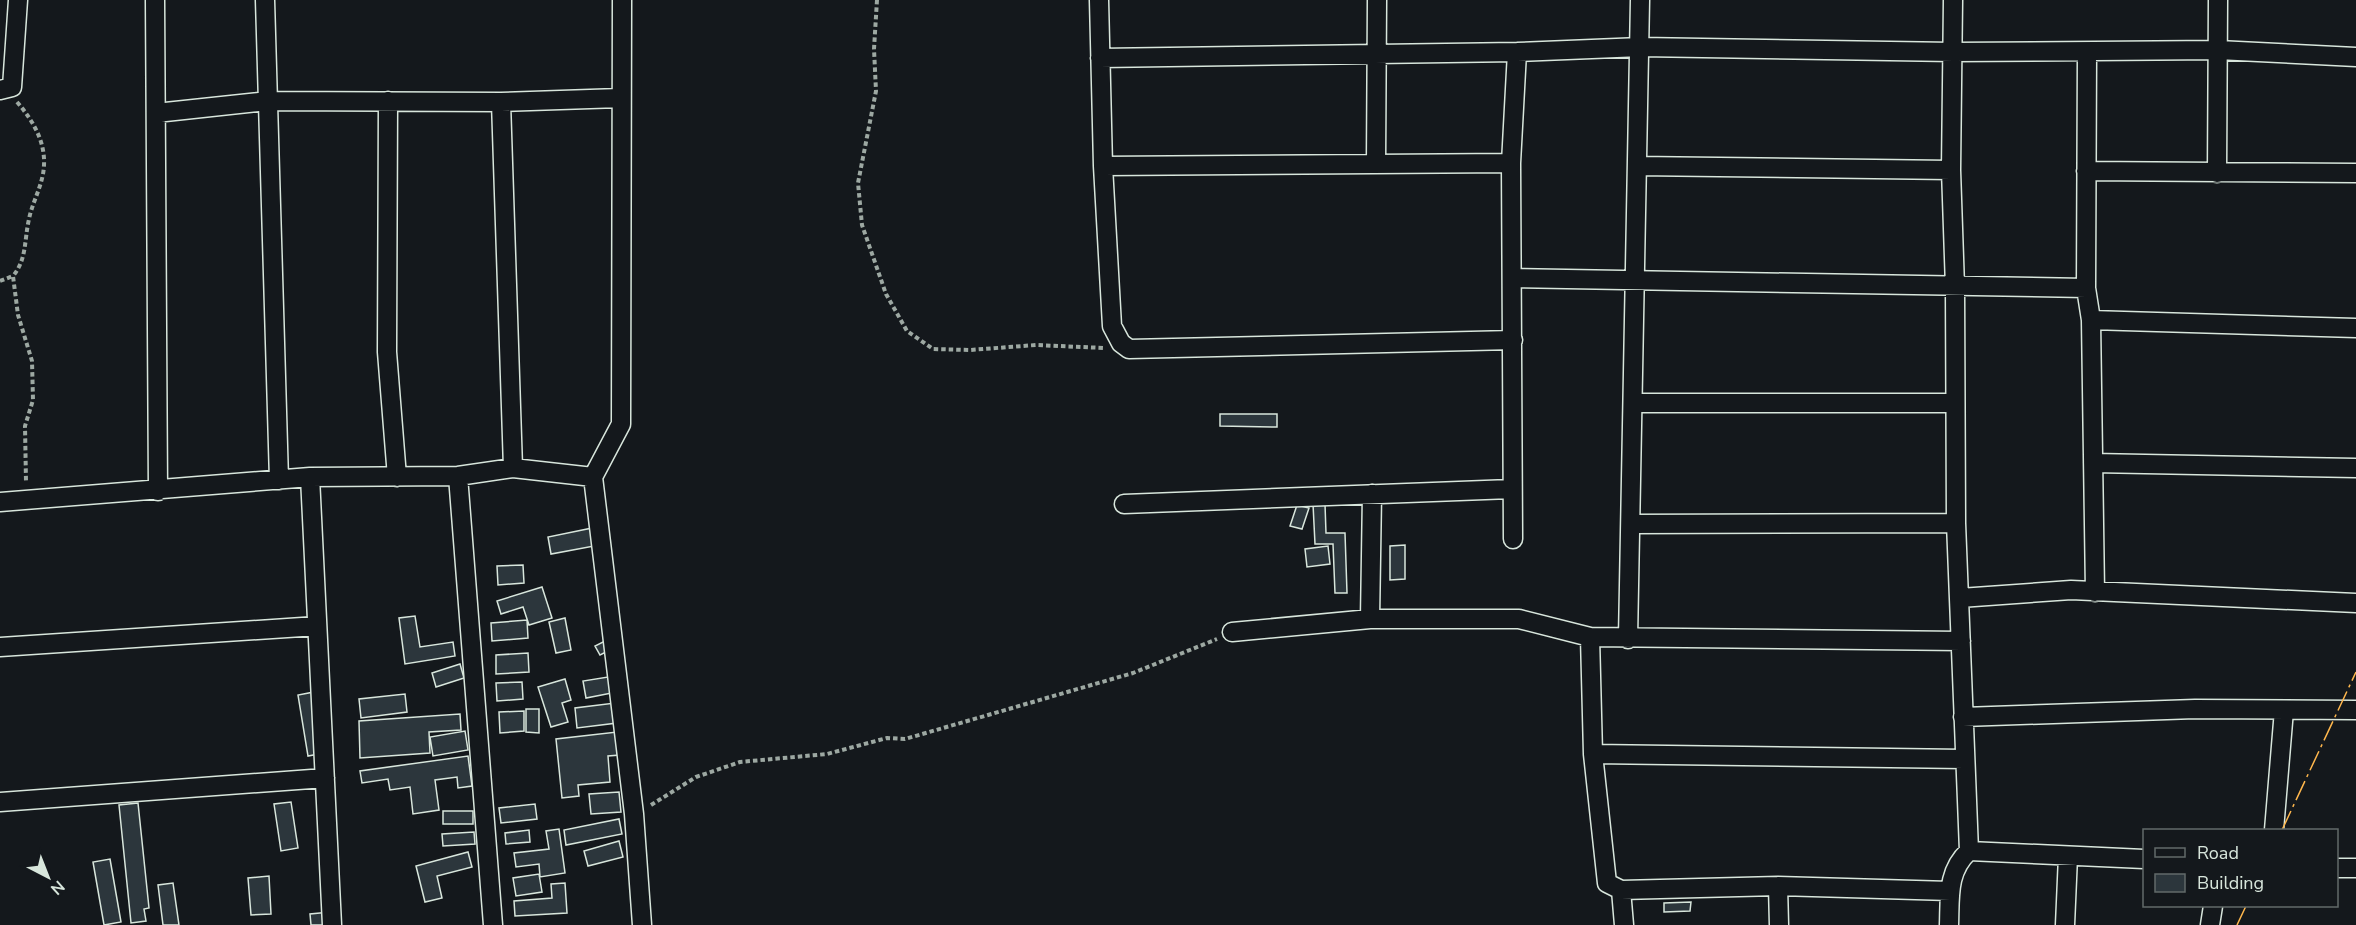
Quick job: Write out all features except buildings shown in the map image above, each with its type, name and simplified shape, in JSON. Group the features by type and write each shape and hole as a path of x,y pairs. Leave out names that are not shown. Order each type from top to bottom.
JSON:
{"street":[{"path":"6,89 18,0"},
{"path":"155,0 158,491"},
{"path":"265,0 279,480"},
{"path":"622,0 621,424 592,477 634,814 642,925"},
{"path":"1099,0 1103,166 1112,326 1121,343 1129,349 1513,340"},
{"path":"1376,164 1377,0"},
{"path":"1628,639 1641,47 1640,0"},
{"path":"1953,0 1951,170 1955,287 1956,523 1969,850"},
{"path":"2217,173 2218,0"},
{"path":"1100,58 1517,52 1641,47 1953,52 2218,50 2356,57"},
{"path":"1513,539 1511,163 1517,52"},
{"path":"2087,52 2086,288 2091,320 2094,592"},
{"path":"156,113 268,101 501,102 621,98"},
{"path":"388,101 387,352 397,477"},
{"path":"501,102 513,468"},
{"path":"1103,166 1511,163"},
{"path":"1637,166 1951,170"},
{"path":"2086,171 2356,173"},
{"path":"1513,278 2086,288"},
{"path":"2091,320 2356,328"},
{"path":"1633,403 1955,403"},
{"path":"2093,463 2356,468"},
{"path":"0,502 310,477 458,476 513,468 592,477"},
{"path":"458,476 493,925"},
{"path":"310,477 332,925"},
{"path":"1124,504 1511,489"},
{"path":"1370,619 1372,494"},
{"path":"1631,524 1956,523"},
{"path":"1960,598 2071,590 2356,603"},
{"path":"1232,632 1370,619 1519,619 1590,638 1961,641"},
{"path":"0,647 317,626"},
{"path":"1590,638 1593,754 1607,883 1621,890 1778,886 1950,891"},
{"path":"1963,717 2195,709 2356,710"},
{"path":"2274,829 2284,710"},
{"path":"1593,754 1964,759"},
{"path":"0,802 325,778"},
{"path":"1949,925 1950,891 1956,862 1969,850 2143,859"},
{"path":"2065,925 2068,856"},
{"path":"2338,868 2356,868"},
{"path":"1778,886 1779,925"},
{"path":"1621,890 1624,925"},
{"path":"2210,925 2213,907"}],"path":[{"path":"877,0 874,49 876,91 858,183 862,225 886,294 907,331 933,349 970,350 1036,345 1129,349"},
{"path":"0,281 13,276 23,264 29,218 43,174 42,143 30,118 6,89"},
{"path":"13,276 18,315 32,361 33,400 25,426 27,499"},
{"path":"634,814 696,777 740,762 826,754 887,738 905,739 1133,673 1190,652 1232,632"}],"power":[{"path":"2282,829 2356,672"},
{"path":"2237,925 2246,907"}]}
